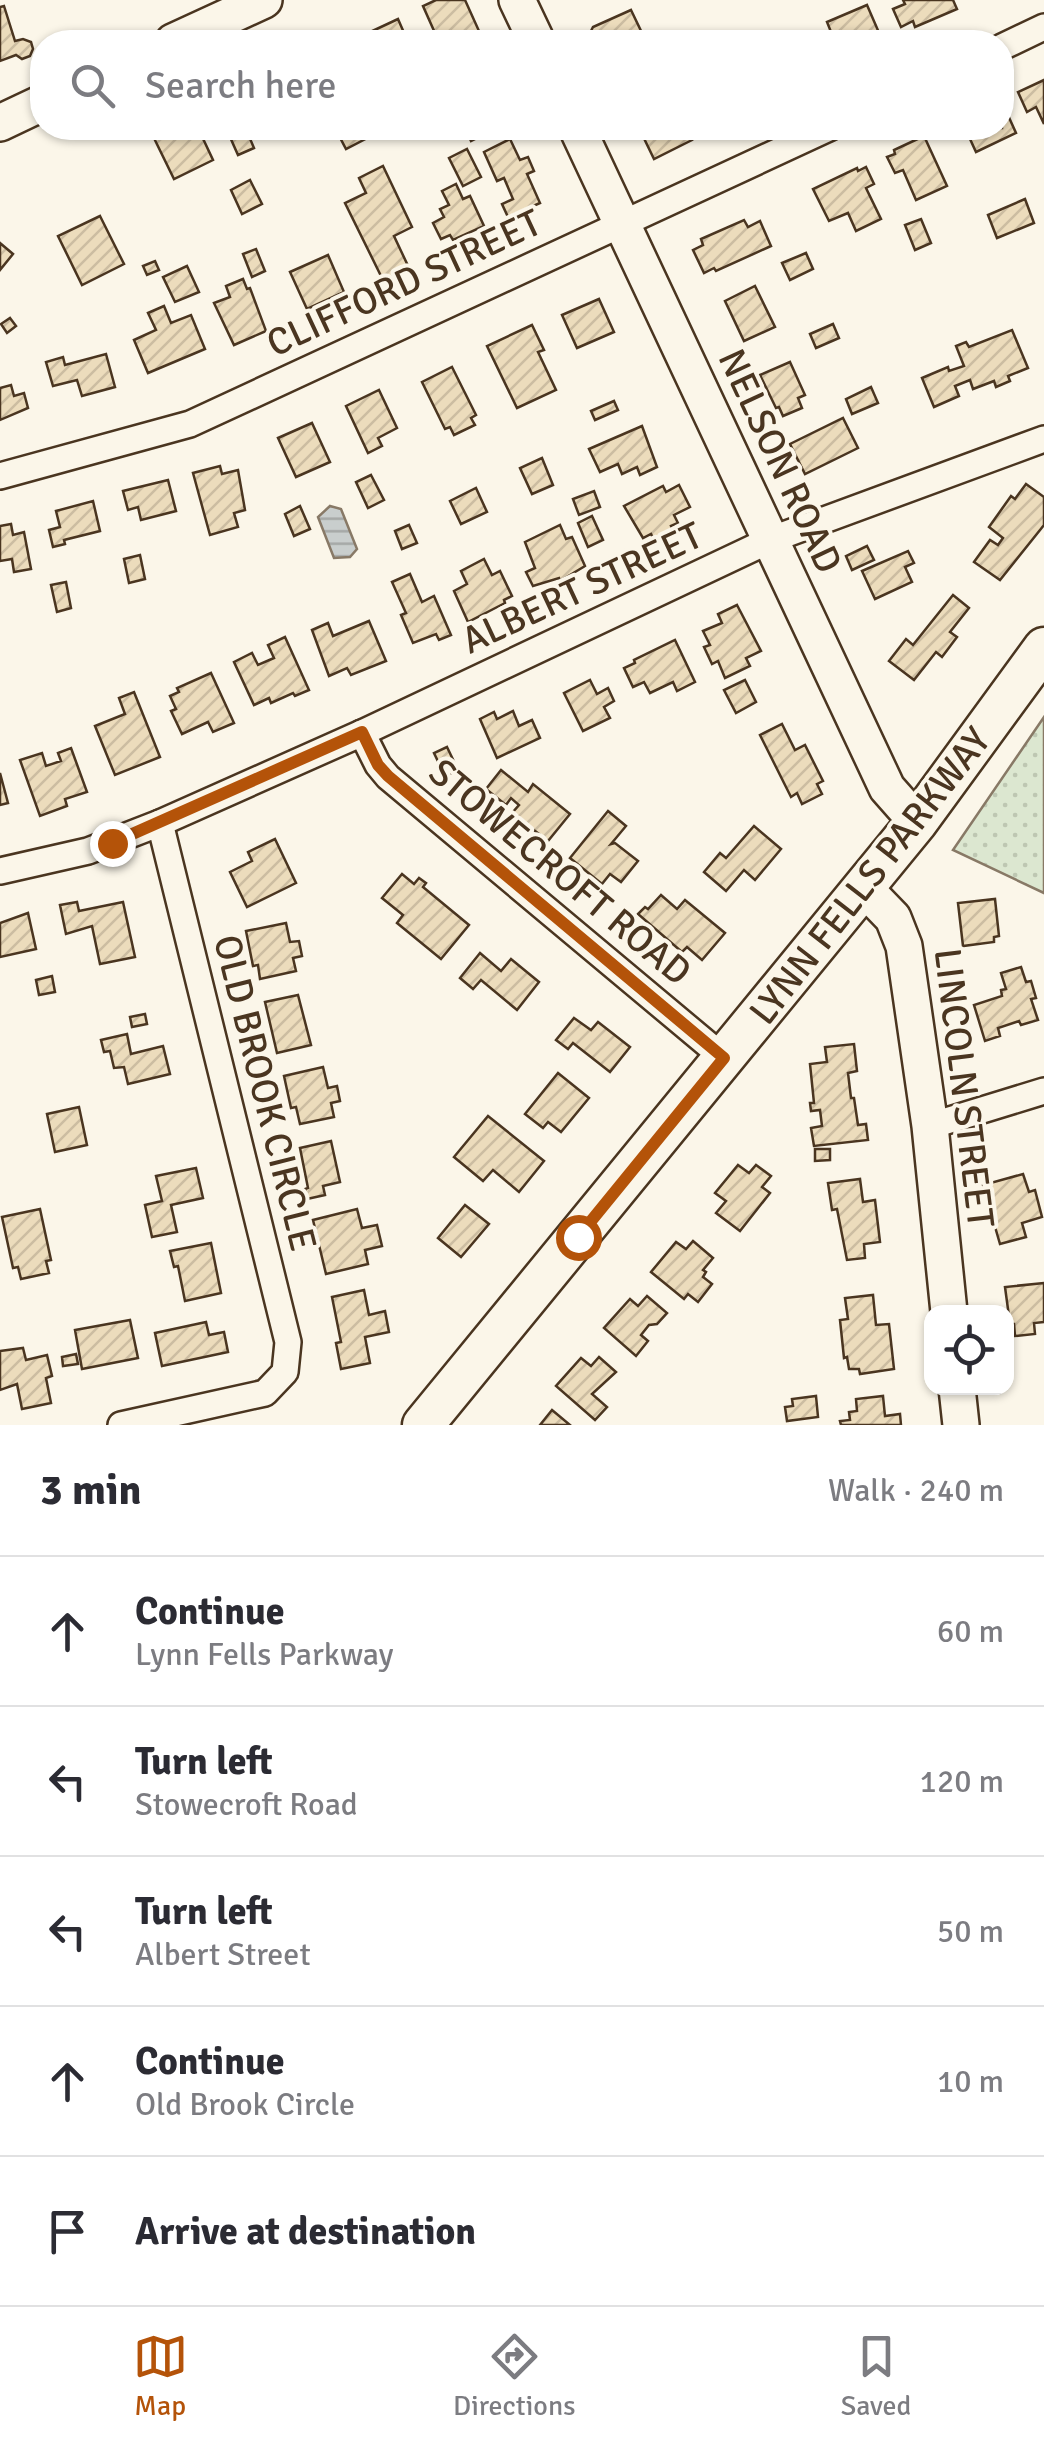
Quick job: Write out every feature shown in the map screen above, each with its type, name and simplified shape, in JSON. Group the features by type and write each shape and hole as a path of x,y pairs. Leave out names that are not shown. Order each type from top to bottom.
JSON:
{"main road":[{"name":"LYNN FELLS PARKWAY","path":"423,1425 917,822 1044,648"}],"street":[{"path":"199,30 264,0"},
{"path":"516,0 531,30"},
{"path":"1014,42 1044,28"},
{"path":"0,123 30,109"},
{"name":"NELSON ROAD","path":"583,140 887,788 917,822"},
{"name":"CLIFFORD STREET","path":"0,476 190,424 803,140"},
{"name":"ALBERT STREET","path":"160,823 770,540 1044,439"},
{"name":"STOWECROFT ROAD","path":"362,732 378,765 388,776 724,1058"},
{"path":"0,871 88,851 160,823"},
{"name":"OLD BROOK CIRCLE","path":"121,1425 260,1395 279,1382 289,1354 160,823"},
{"name":"LINCOLN STREET","path":"864,888 893,918 903,938 930,1126 948,1305"},
{"path":"930,1126 1044,1091"},
{"path":"958,1395 961,1425"}],"green space":[{"path":"1044,717 1044,893 953,850"}],"shaded area":[{"path":"330,506 341,509 357,549 350,557 334,558 318,517"}],"building":[{"path":"436,0 465,0 479,30 434,30 423,6"},
{"path":"903,0 953,0 957,9 915,27 913,21 901,27 893,9 905,4"},
{"path":"867,5 878,30 830,30 827,22"},
{"path":"4,6 15,41 30,42 30,56 22,59 16,55 0,61 0,7"},
{"path":"631,10 641,30 592,30"},
{"path":"398,19 403,30 374,30"},
{"path":"1044,80 1044,124 1036,107 1027,112 1018,92"},
{"path":"155,140 204,140 213,160 174,179"},
{"path":"231,140 251,140 254,148 238,155"},
{"path":"341,140 363,140 346,149"},
{"path":"510,140 520,160 528,157 534,171 527,174 540,203 508,217 502,204 513,199 504,178 497,181 484,152"},
{"path":"645,140 692,140 654,159"},
{"path":"915,140 926,140 947,186 916,200 903,170 895,173 887,157 895,154 894,150"},
{"path":"970,140 1001,140 976,152"},
{"path":"467,149 481,177 463,186 449,158"},
{"path":"383,166 412,227 394,236 409,268 383,280 345,203 366,193 359,178"},
{"path":"866,167 874,184 866,188 881,219 856,231 848,213 829,221 813,189"},
{"path":"250,180 262,204 242,214 231,190"},
{"path":"456,184 463,199 470,196 484,226 453,240 450,235 441,239 433,223 444,217 440,209 449,205 442,191"},
{"path":"1025,199 1034,223 997,238 988,215"},
{"path":"100,216 124,264 82,285 58,236"},
{"path":"921,219 931,243 915,250 905,225"},
{"path":"744,220 748,227 760,221 771,246 704,273 693,250 703,245 701,239"},
{"path":"0,243 13,254 0,270"},
{"path":"256,249 265,271 252,277 243,254"},
{"path":"806,253 813,269 790,280 782,263"},
{"path":"328,255 344,292 307,309 290,272"},
{"path":"155,261 159,270 147,275 143,266"},
{"path":"187,266 199,292 175,302 163,277"},
{"path":"243,279 266,331 234,345 214,303 230,297 226,286"},
{"path":"755,286 775,327 744,341 725,301"},
{"path":"599,299 614,332 577,348 562,315"},
{"path":"164,306 171,323 191,315 205,349 148,373 134,340 156,330 148,313"},
{"path":"10,318 16,326 7,333 1,324"},
{"path":"833,324 839,338 816,348 810,334"},
{"path":"532,325 544,350 538,352 556,390 517,408 487,346"},
{"path":"1012,330 1028,368 1008,376 1010,381 996,387 994,381 973,389 970,380 955,386 959,396 934,407 922,378 948,367 949,371 964,366 956,346 966,342 969,347"},
{"path":"106,354 115,387 82,396 77,380 53,386 46,362 63,357 65,365"},
{"path":"790,362 805,395 798,398 802,408 783,416 760,375"},
{"path":"452,367 476,415 471,418 475,425 454,435 450,427 445,429 422,382"},
{"path":"11,385 14,396 24,393 28,408 0,420 0,388"},
{"path":"871,387 878,403 852,414 846,399"},
{"path":"379,390 397,428 378,438 382,446 368,453 346,406"},
{"path":"614,401 618,410 595,420 591,411"},
{"path":"843,418 858,448 805,474 790,444"},
{"path":"312,423 330,462 296,477 278,438"},
{"path":"642,426 657,467 640,475 637,467 622,474 618,464 600,472 589,449"},
{"path":"542,458 553,485 532,494 520,468"},
{"path":"220,466 222,474 238,470 245,510 234,513 238,527 210,535 193,473"},
{"path":"371,475 384,500 368,508 356,482"},
{"path":"168,480 176,511 141,520 138,507 128,510 123,491"},
{"path":"1026,484 1044,497 1044,525 1000,580 974,562 990,540 998,545 1003,538 989,527 1011,496 1015,499"},
{"path":"679,485 690,507 674,515 678,523 671,526 674,533 655,542 651,534 643,538 624,506 663,486 666,492"},
{"path":"476,488 487,512 461,524 450,501"},
{"path":"594,491 600,507 579,515 573,499"},
{"path":"93,501 100,531 64,540 65,544 53,547 49,530 60,527 56,511"},
{"path":"300,506 310,529 294,536 285,514"},
{"path":"592,516 603,540 588,547 578,523"},
{"path":"11,524 13,535 24,532 31,569 14,572 12,559 0,561 0,526"},
{"path":"409,525 417,543 402,549 395,531"},
{"path":"560,525 566,539 572,537 585,566 560,581 559,578 533,586 526,572 535,568 525,542"},
{"path":"867,546 874,560 852,570 846,556"},
{"path":"908,551 914,563 905,567 912,582 875,599 862,571"},
{"path":"140,555 145,579 129,583 124,559"},
{"path":"484,559 492,575 500,571 512,596 468,622 454,591 467,584 461,571"},
{"path":"410,574 422,602 434,596 451,635 439,640 436,634 413,643 401,615 406,613 392,582"},
{"path":"66,582 71,608 57,612 51,585"},
{"path":"953,595 969,608 950,632 957,637 942,657 936,652 914,680 889,661 906,639 913,645"},
{"path":"737,605 761,651 746,658 750,666 725,678 718,661 712,664 704,647 710,645 703,631 722,623 718,614"},
{"path":"369,621 386,661 351,675 347,668 329,676 312,630 328,623 333,636"},
{"path":"285,637 309,690 254,705 234,662 252,653 258,665 274,658 268,645"},
{"path":"675,640 695,682 677,691 673,682 650,693 644,682 633,687 624,668"},
{"path":"211,673 234,723 213,732 208,722 182,734 171,711 176,709 170,696 179,692 177,688"},
{"path":"590,680 597,694 608,688 614,701 604,707 610,718 583,731 564,693"},
{"path":"745,680 756,702 736,713 724,690"},
{"path":"134,692 160,757 115,775 95,726 125,714 119,698"},
{"path":"513,711 519,726 532,720 540,738 497,758 480,719 494,712 497,719"},
{"path":"782,724 795,750 805,745 823,781 817,784 822,794 802,804 797,793 791,797 760,735"},
{"path":"447,747 458,770 445,776 434,753"},
{"path":"71,748 87,792 65,799 67,806 40,816 20,760 42,753 46,766 61,761 58,753"},
{"path":"501,770 528,792 533,784 570,814 548,841 512,813 519,805 511,798 506,805 486,789"},
{"path":"0,773 8,803 0,805"},
{"path":"608,811 626,826 611,844 638,861 621,882 610,874 602,884 570,858"},
{"path":"754,826 781,849 755,880 744,870 726,891 704,872 720,853 726,858"},
{"path":"275,839 296,883 247,907 230,872 252,861 248,852"},
{"path":"402,874 414,884 419,878 426,883 423,887 469,925 441,959 397,923 403,915 382,898"},
{"path":"661,895 677,909 685,900 725,933 702,960 687,947 682,952 638,914"},
{"path":"995,899 999,936 994,937 994,942 963,946 958,903"},
{"path":"77,902 79,911 123,902 135,957 100,964 92,926 66,934 60,905"},
{"path":"28,913 36,949 0,957 0,923"},
{"path":"286,923 290,942 299,941 302,956 293,958 296,971 260,979 258,965 253,966 246,931"},
{"path":"480,953 501,971 511,959 539,982 517,1010 481,980 473,989 460,978"},
{"path":"1021,967 1026,982 1031,981 1036,998 1031,999 1038,1020 998,1028 1000,1036 985,1041 974,1005 1002,996 1001,990 1006,989 1001,973"},
{"path":"52,976 55,992 39,995 36,980"},
{"path":"298,995 311,1045 277,1053 265,1002"},
{"path":"145,1014 147,1024 132,1027 130,1017"},
{"path":"574,1018 591,1030 598,1022 630,1047 610,1072 573,1043 568,1049 556,1040"},
{"path":"127,1034 131,1054 163,1046 170,1074 128,1084 124,1067 114,1068 110,1051 104,1052 101,1040"},
{"path":"854,1044 857,1071 848,1073 851,1098 858,1125 866,1124 868,1140 814,1146 811,1128 822,1126 820,1110 811,1111 810,1103 814,1103 810,1064 827,1062 825,1047"},
{"path":"323,1067 328,1088 337,1086 340,1101 331,1103 334,1117 300,1124 296,1107 291,1108 284,1076"},
{"path":"558,1073 589,1098 561,1132 548,1122 543,1128 525,1114"},
{"path":"79,1107 87,1145 55,1152 47,1114"},
{"path":"488,1116 544,1161 519,1192 493,1170 483,1181 454,1157"},
{"path":"331,1141 340,1182 323,1186 325,1195 307,1199 300,1148"},
{"path":"815,1149 830,1149 830,1160 815,1161"},
{"path":"738,1165 749,1173 756,1165 771,1176 762,1187 770,1193 740,1231 716,1213 726,1201 715,1193"},
{"path":"196,1168 203,1198 171,1205 177,1232 152,1237 145,1205 162,1201 156,1176"},
{"path":"1023,1174 1029,1192 1035,1190 1042,1217 1022,1223 1026,1237 1000,1244 983,1185"},
{"path":"860,1179 863,1202 875,1200 880,1242 864,1244 865,1258 847,1260 828,1183"},
{"path":"465,1205 489,1224 461,1257 438,1238"},
{"path":"40,1209 51,1260 46,1261 49,1273 21,1279 18,1267 13,1268 2,1217"},
{"path":"357,1209 362,1228 377,1225 382,1246 365,1250 368,1264 326,1274 313,1220"},
{"path":"693,1241 713,1258 703,1270 703,1277 712,1284 698,1302 688,1294 684,1299 651,1272 676,1242 686,1249"},
{"path":"211,1243 221,1293 185,1301 178,1266 174,1267 170,1251"},
{"path":"1044,1283 1044,1322 1034,1323 1035,1334 1015,1336 1014,1305 1007,1305 1005,1287"},
{"path":"364,1290 369,1315 385,1311 389,1332 365,1337 370,1363 341,1369 336,1343 341,1342 332,1297"},
{"path":"873,1295 876,1325 889,1324 894,1369 860,1374 859,1369 849,1369 847,1357 844,1358 840,1320 848,1319 845,1298"},
{"path":"647,1296 667,1313 641,1335 648,1341 636,1356 604,1328 630,1299 638,1306"},
{"path":"130,1320 138,1358 82,1369 75,1330"},
{"path":"206,1322 209,1335 224,1332 228,1352 162,1366 155,1333"},
{"path":"23,1348 26,1360 47,1355 52,1376 46,1378 51,1403 22,1409 17,1384 0,1390 0,1351"},
{"path":"76,1354 78,1364 63,1366 62,1357"},
{"path":"599,1357 616,1372 592,1394 607,1407 595,1420 556,1386 581,1358 591,1366"},
{"path":"816,1396 818,1417 787,1421 785,1407 793,1406 792,1399"},
{"path":"883,1396 885,1416 900,1414 901,1425 841,1425 840,1421 850,1420 849,1412 857,1411 856,1399"},
{"path":"552,1410 570,1425 540,1425"}],"route":[{"path":"112,843 362,732 378,765 388,776 724,1058 578,1237"}]}
